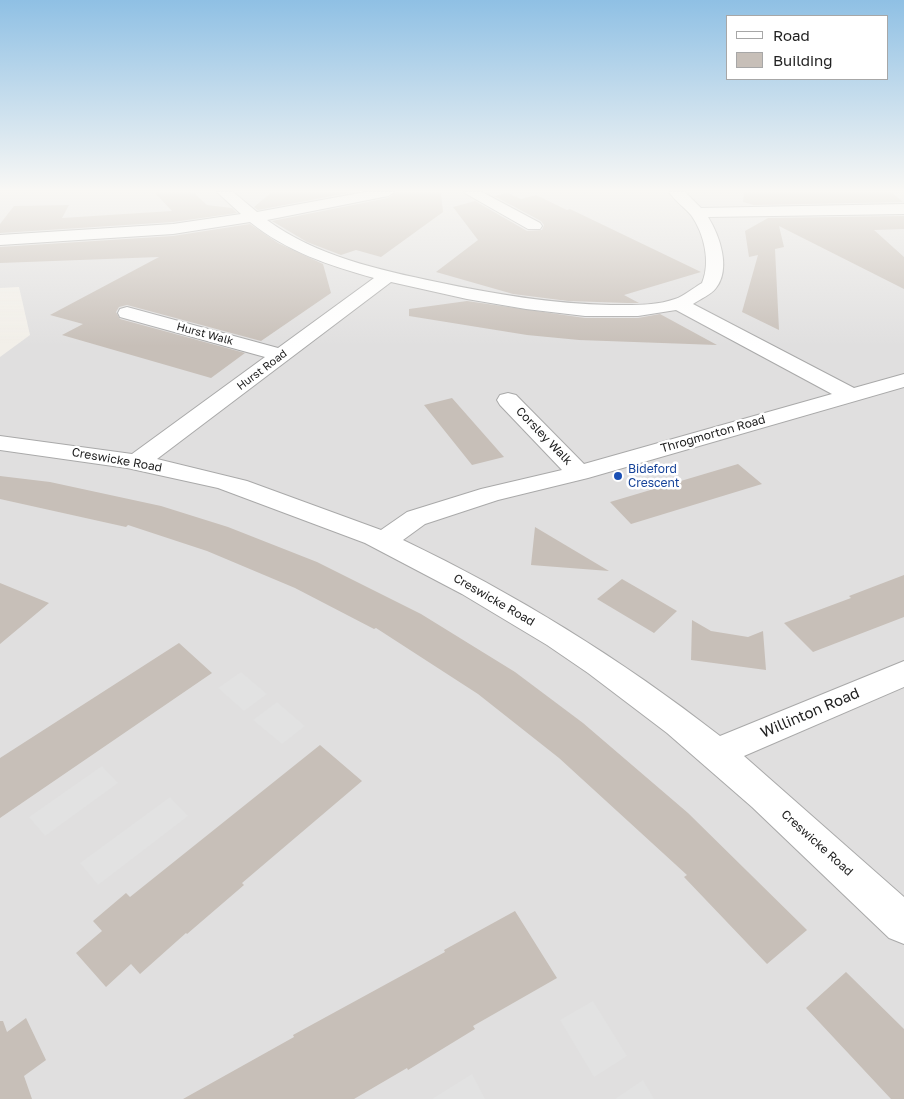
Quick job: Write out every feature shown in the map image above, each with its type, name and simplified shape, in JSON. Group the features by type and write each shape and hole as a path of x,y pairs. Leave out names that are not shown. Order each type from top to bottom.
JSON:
{"street":[{"path":"297,243 332,260 386,277 454,292 526,304 621,312 663,308 678,304 694,297 707,288 714,274 712,243"},
{"name":"Hurst Road","path":"137,462 386,277"},
{"path":"678,304 852,395"},
{"name":"Hurst Walk","path":"127,313 282,355"},
{"name":"Throgmorton Road","path":"384,541 416,518 490,494 579,473 904,380"},
{"name":"Corsley Walk","path":"508,400 579,473"},
{"name":"Creswicke Road","path":"0,442 137,462 204,477 254,492 384,541 467,584 539,626 632,688 716,753 803,830 904,924"},
{"name":"Willinton Road","path":"716,753 904,673"}],"shaded area":[{"path":"0,243 904,243 904,1099 0,1099 0,357 30,335 19,287 0,288"},
{"path":"241,672 267,694 244,711 218,688"},
{"path":"277,702 305,726 282,744 253,720"},
{"path":"102,766 118,783 45,836 29,817"},
{"path":"170,797 188,816 98,885 80,863"},
{"path":"593,1001 627,1056 594,1077 560,1020"},
{"path":"472,1074 485,1099 432,1099"},
{"path":"643,1080 654,1099 615,1099"}],"building":[{"path":"58,243 279,243 323,264 331,293 261,341 127,305 119,307 116,312 120,319 245,353 211,378 62,335 83,324 50,315 159,257 0,263 0,247"},
{"path":"310,243 400,243 381,257 356,250 341,255"},
{"path":"474,243 641,243 701,272 624,295 639,303 627,303 568,301 513,294 436,272"},
{"path":"747,243 783,243 784,247 775,249 779,330 742,312 758,255 749,257"},
{"path":"813,243 889,243 904,257 904,289"},
{"path":"467,301 585,318 638,318 660,314 717,345 579,340 527,335 409,316 409,309"},
{"path":"452,398 504,457 472,465 424,405"},
{"path":"738,464 762,484 631,524 610,502"},
{"path":"0,476 50,482 161,506 228,527 317,562 421,614 515,672 583,723 688,813 807,930 767,964 684,877 687,875 559,758 478,694 376,628 374,629 295,588 207,551 128,525 126,527 0,499"},
{"path":"535,527 609,571 531,565"},
{"path":"904,575 904,617 813,652 784,623 851,598 849,596"},
{"path":"622,579 677,611 654,633 597,599"},
{"path":"0,583 49,603 0,644"},
{"path":"692,620 711,631 748,637 763,631 766,670 691,660"},
{"path":"179,643 212,673 0,818 0,758"},
{"path":"320,745 362,781 242,883 244,885 140,974 131,964 106,987 76,953 102,931 93,921 126,893 130,897"},
{"path":"515,911 557,978 473,1026 475,1029 408,1070 407,1068 354,1099 183,1099 294,1037 293,1035 445,952 444,950"},
{"path":"846,972 904,1029 904,1099 891,1099 806,1008"},
{"path":"26,1018 46,1060 24,1076 32,1099 0,1099 0,1021 3,1021 7,1032"}],"place":[{"name":"Bideford Crescent","path":"618,476"}]}
